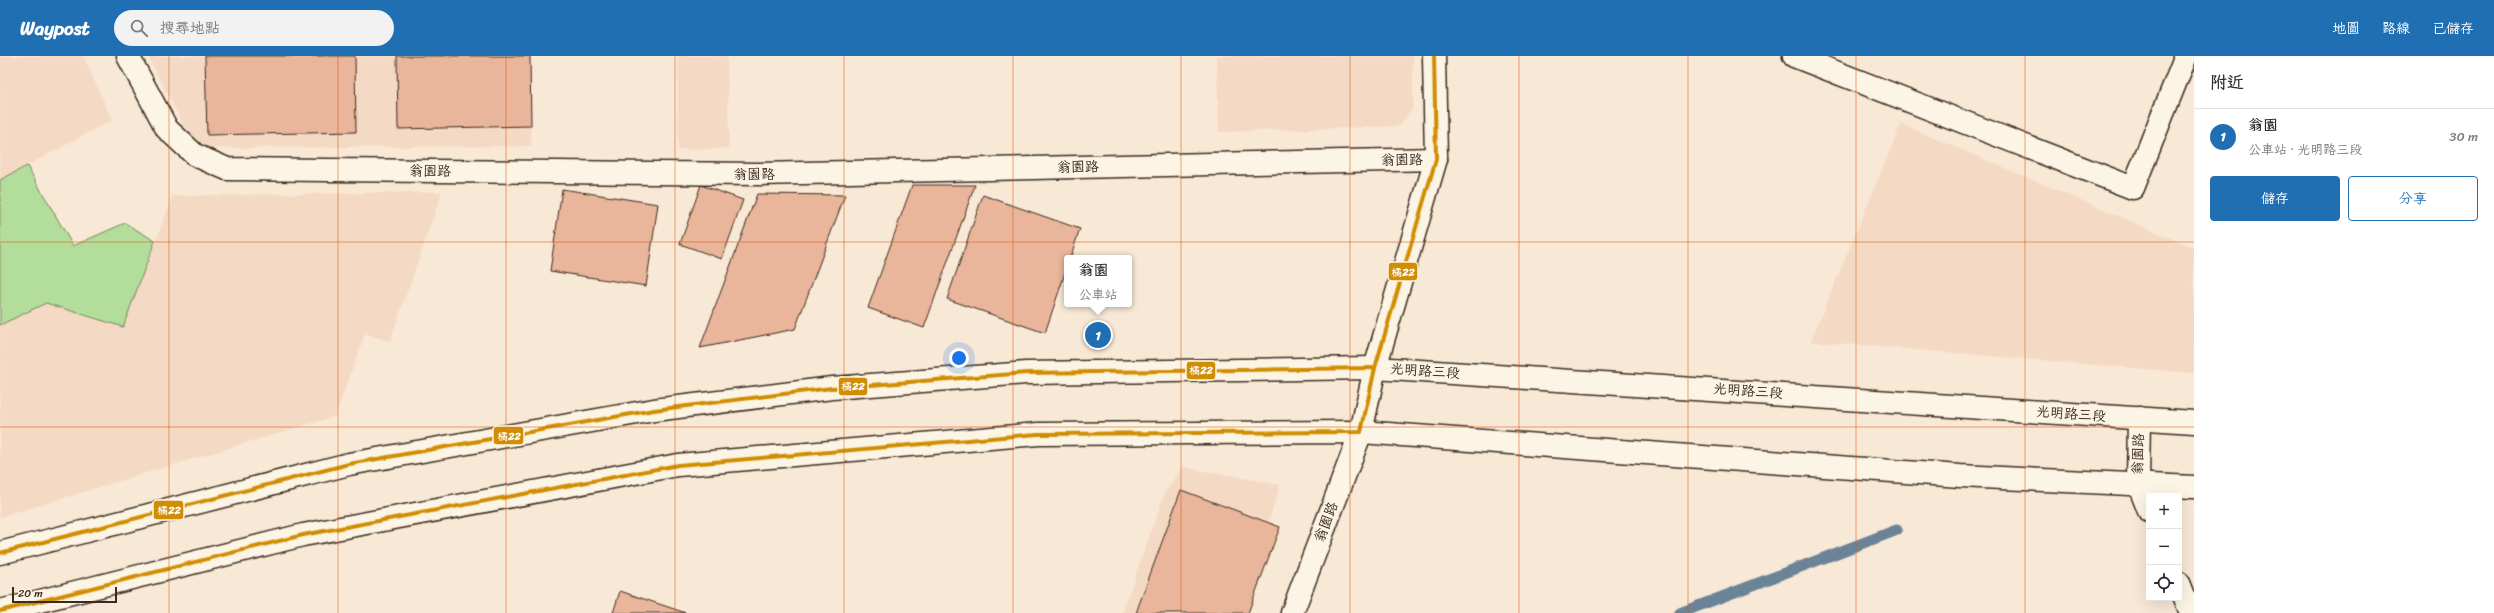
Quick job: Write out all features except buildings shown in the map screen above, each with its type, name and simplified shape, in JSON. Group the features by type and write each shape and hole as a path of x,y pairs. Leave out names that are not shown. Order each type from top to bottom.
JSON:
{"street":[{"name":"翁園路","path":"128,56 167,129 195,155 227,169 758,174 1436,159"},
{"name":"翁園路","path":"1292,613 1360,432 1375,368 1436,159 1434,56"},
{"path":"1794,56 2133,188 2186,56"},
{"name":"光明路三段","path":"0,553 349,464 654,410 832,388 1026,373 1375,368 2194,422"},
{"name":"翁園路","path":"2139,418 2138,483 2146,503"},
{"path":"0,610 303,535 678,465 1038,434 1360,432 1960,476 2138,483 2194,487"},
{"path":"2182,590 2191,613"}],"shaded area":[{"path":"0,56 83,56 112,120 0,180"},
{"path":"148,56 530,56 531,146 206,148 190,138"},
{"path":"678,56 727,56 729,148 678,150"},
{"path":"1217,56 1413,56 1413,107 1400,126 1219,132"},
{"path":"1901,124 2194,248 2194,373 1811,341"},
{"path":"442,192 390,341 365,334 335,416 0,517 0,325 46,303 123,327 173,196"},
{"path":"1183,467 1280,485 1239,613 1122,613 1165,493"}],"green space":[{"path":"27,166 73,246 125,223 155,241 123,327 46,303 0,325 0,180"}],"waterway":[{"path":"1680,613 1897,530"}],"transit line":[{"name":"橘22","path":"0,611 303,535 678,465 1038,434 1361,432 1375,368 1436,159 1434,56"},
{"name":"橘22","path":"0,553 349,464 654,410 832,388 1026,373 1375,368"}],"place":[{"name":"翁園","path":"1098,335"}]}
